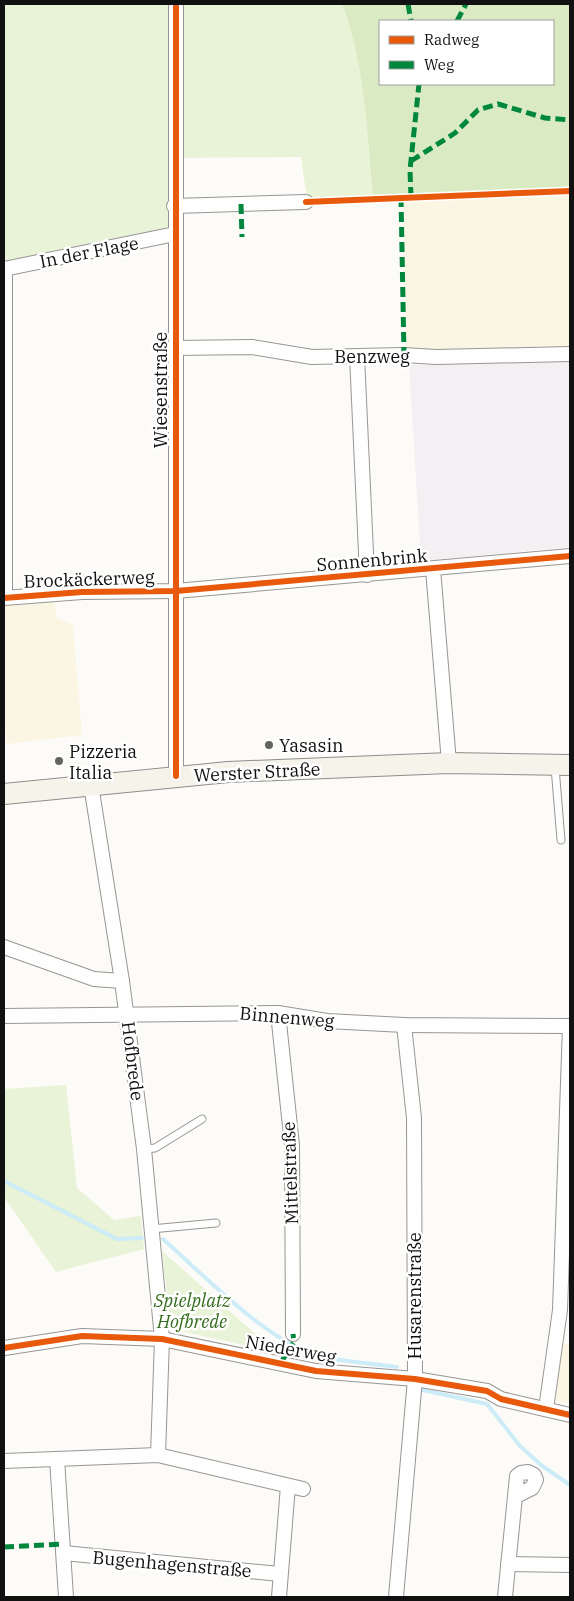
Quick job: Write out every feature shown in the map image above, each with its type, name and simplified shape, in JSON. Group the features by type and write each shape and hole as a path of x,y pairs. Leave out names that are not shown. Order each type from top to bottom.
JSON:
{"main road":[{"name":"Werster Straße","path":"4,794 176,776 449,763 563,765"}],"street":[{"name":"Wiesenstraße","path":"176,4 174,206 176,776"},
{"path":"174,206 306,202"},
{"name":"In der Flage","path":"4,269 175,234"},
{"path":"4,269 4,597"},
{"name":"Benzweg","path":"175,348 252,347 312,357 570,354"},
{"path":"356,356 367,576"},
{"name":"Sonnenbrink","path":"176,591 367,576 570,556"},
{"path":"433,569 449,763"},
{"name":"Brockäckerweg","path":"4,597 82,592 176,591"},
{"name":"Hofbrede","path":"91,785 122,981 144,1149 150,1229 162,1339 158,1455"},
{"path":"4,946 94,979 122,981"},
{"name":"Binnenweg","path":"4,1016 126,1013 278,1013 327,1021 404,1025 570,1026"},
{"name":"Mittelstraße","path":"278,1013 292,1145 293,1334"},
{"name":"Husarenstraße","path":"396,1597 415,1379 414,1118 404,1025"},
{"path":"546,1409 560,1310 570,1026"},
{"name":"Niederweg","path":"4,1348 82,1336 162,1339 316,1371 415,1379 487,1390 501,1399 570,1415"},
{"path":"4,1461 158,1455 302,1489"},
{"path":"58,1459 66,1597"},
{"path":"279,1597 288,1486"},
{"path":"505,1597 516,1496"},
{"name":"Bugenhagenstraße","path":"64,1553 280,1574"},
{"path":"508,1564 570,1565"}],"lane":[{"path":"561,840 563,765"},
{"path":"144,1149 155,1148 202,1119"},
{"path":"150,1229 216,1223"}],"shaded area":[{"path":"570,194 570,348 406,354 403,199"},
{"path":"570,360 570,547 421,561 409,365"},
{"path":"53,595 57,618 73,625 82,735 7,744 4,719 4,599"},
{"path":"563,1344 570,1344 570,1404 553,1400"}],"green space":[{"path":"4,4 342,4 356,50 364,99 373,197 307,199 301,157 173,158 174,233 4,267"},
{"path":"342,4 570,4 570,190 373,197 367,124 356,50"},
{"path":"66,1085 77,1188 114,1220 141,1216 144,1249 56,1272 4,1197 4,1089"},
{"name":"Spielplatz Hofbrede","path":"162,1251 276,1352 180,1331 170,1321"}],"waterway":[{"path":"4,1181 117,1239 142,1238"},
{"path":"163,1239 235,1304 274,1334 294,1346 315,1357 397,1367"},
{"path":"423,1390 487,1404 520,1446 541,1465 570,1485"}],"marked path":[{"path":"408,4 411,20"},
{"path":"458,20 466,4"},
{"path":"411,197 410,170 419,85"},
{"path":"411,161 455,133 478,110 498,104 545,118 570,120"},
{"path":"401,197 404,355"},
{"path":"241,204 242,237"},
{"path":"280,1364 294,1342 293,1334"},
{"path":"4,1547 63,1544"}],"cycle path":[{"path":"176,4 176,776"},
{"path":"306,202 570,191"},
{"path":"4,598 82,592 176,591 570,556"},
{"path":"4,1348 82,1336 162,1339 316,1371 415,1379 487,1391 501,1399 570,1415"}],"place":[{"name":"Yasasin","path":"269,745"},
{"name":"Pizzeria Italia","path":"59,761"}]}
